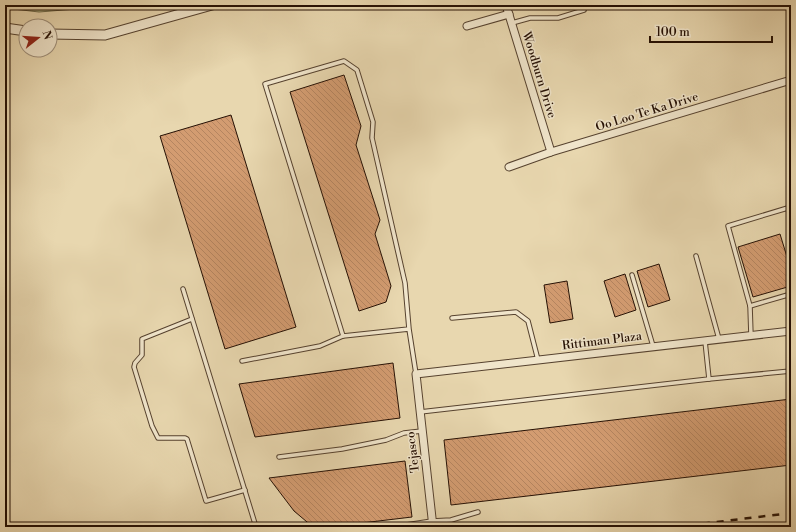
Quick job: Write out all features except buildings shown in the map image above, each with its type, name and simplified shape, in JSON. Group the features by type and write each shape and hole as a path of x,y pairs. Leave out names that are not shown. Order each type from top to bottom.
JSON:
{"street":[{"path":"58,34 104,35 212,5"},
{"name":"Woodburn Drive","path":"506,5 552,152"},
{"path":"466,26 509,14"},
{"path":"5,28 18,30"},
{"name":"Oo Loo Te Ka Drive","path":"509,167 552,152 791,80"},
{"name":"Rittiman Plaza","path":"416,374 791,331"},
{"name":"Tejasco","path":"416,374 433,524"}],"lane":[{"path":"512,23 530,18 558,18 584,10"},
{"path":"343,336 266,84 344,61 357,70 373,122 372,138 405,283 409,329 416,374"},
{"path":"751,336 750,306 728,226 791,207"},
{"path":"696,256 719,339"},
{"path":"632,275 653,346"},
{"path":"183,289 256,527"},
{"path":"750,306 791,294"},
{"path":"452,318 516,312 528,321 538,360"},
{"path":"192,319 142,339 142,355 135,363 134,368 152,426 158,438 187,439 206,501 245,490"},
{"path":"242,361 320,346 343,336 409,329"},
{"path":"705,341 709,379"},
{"path":"420,412 791,371"},
{"path":"279,457 342,449 386,440 404,432 422,431"},
{"path":"393,527 433,524 478,512"}],"green space":[{"path":"5,5 124,5 39,12 5,8"}],"railway":[{"path":"675,527 791,513"}]}
